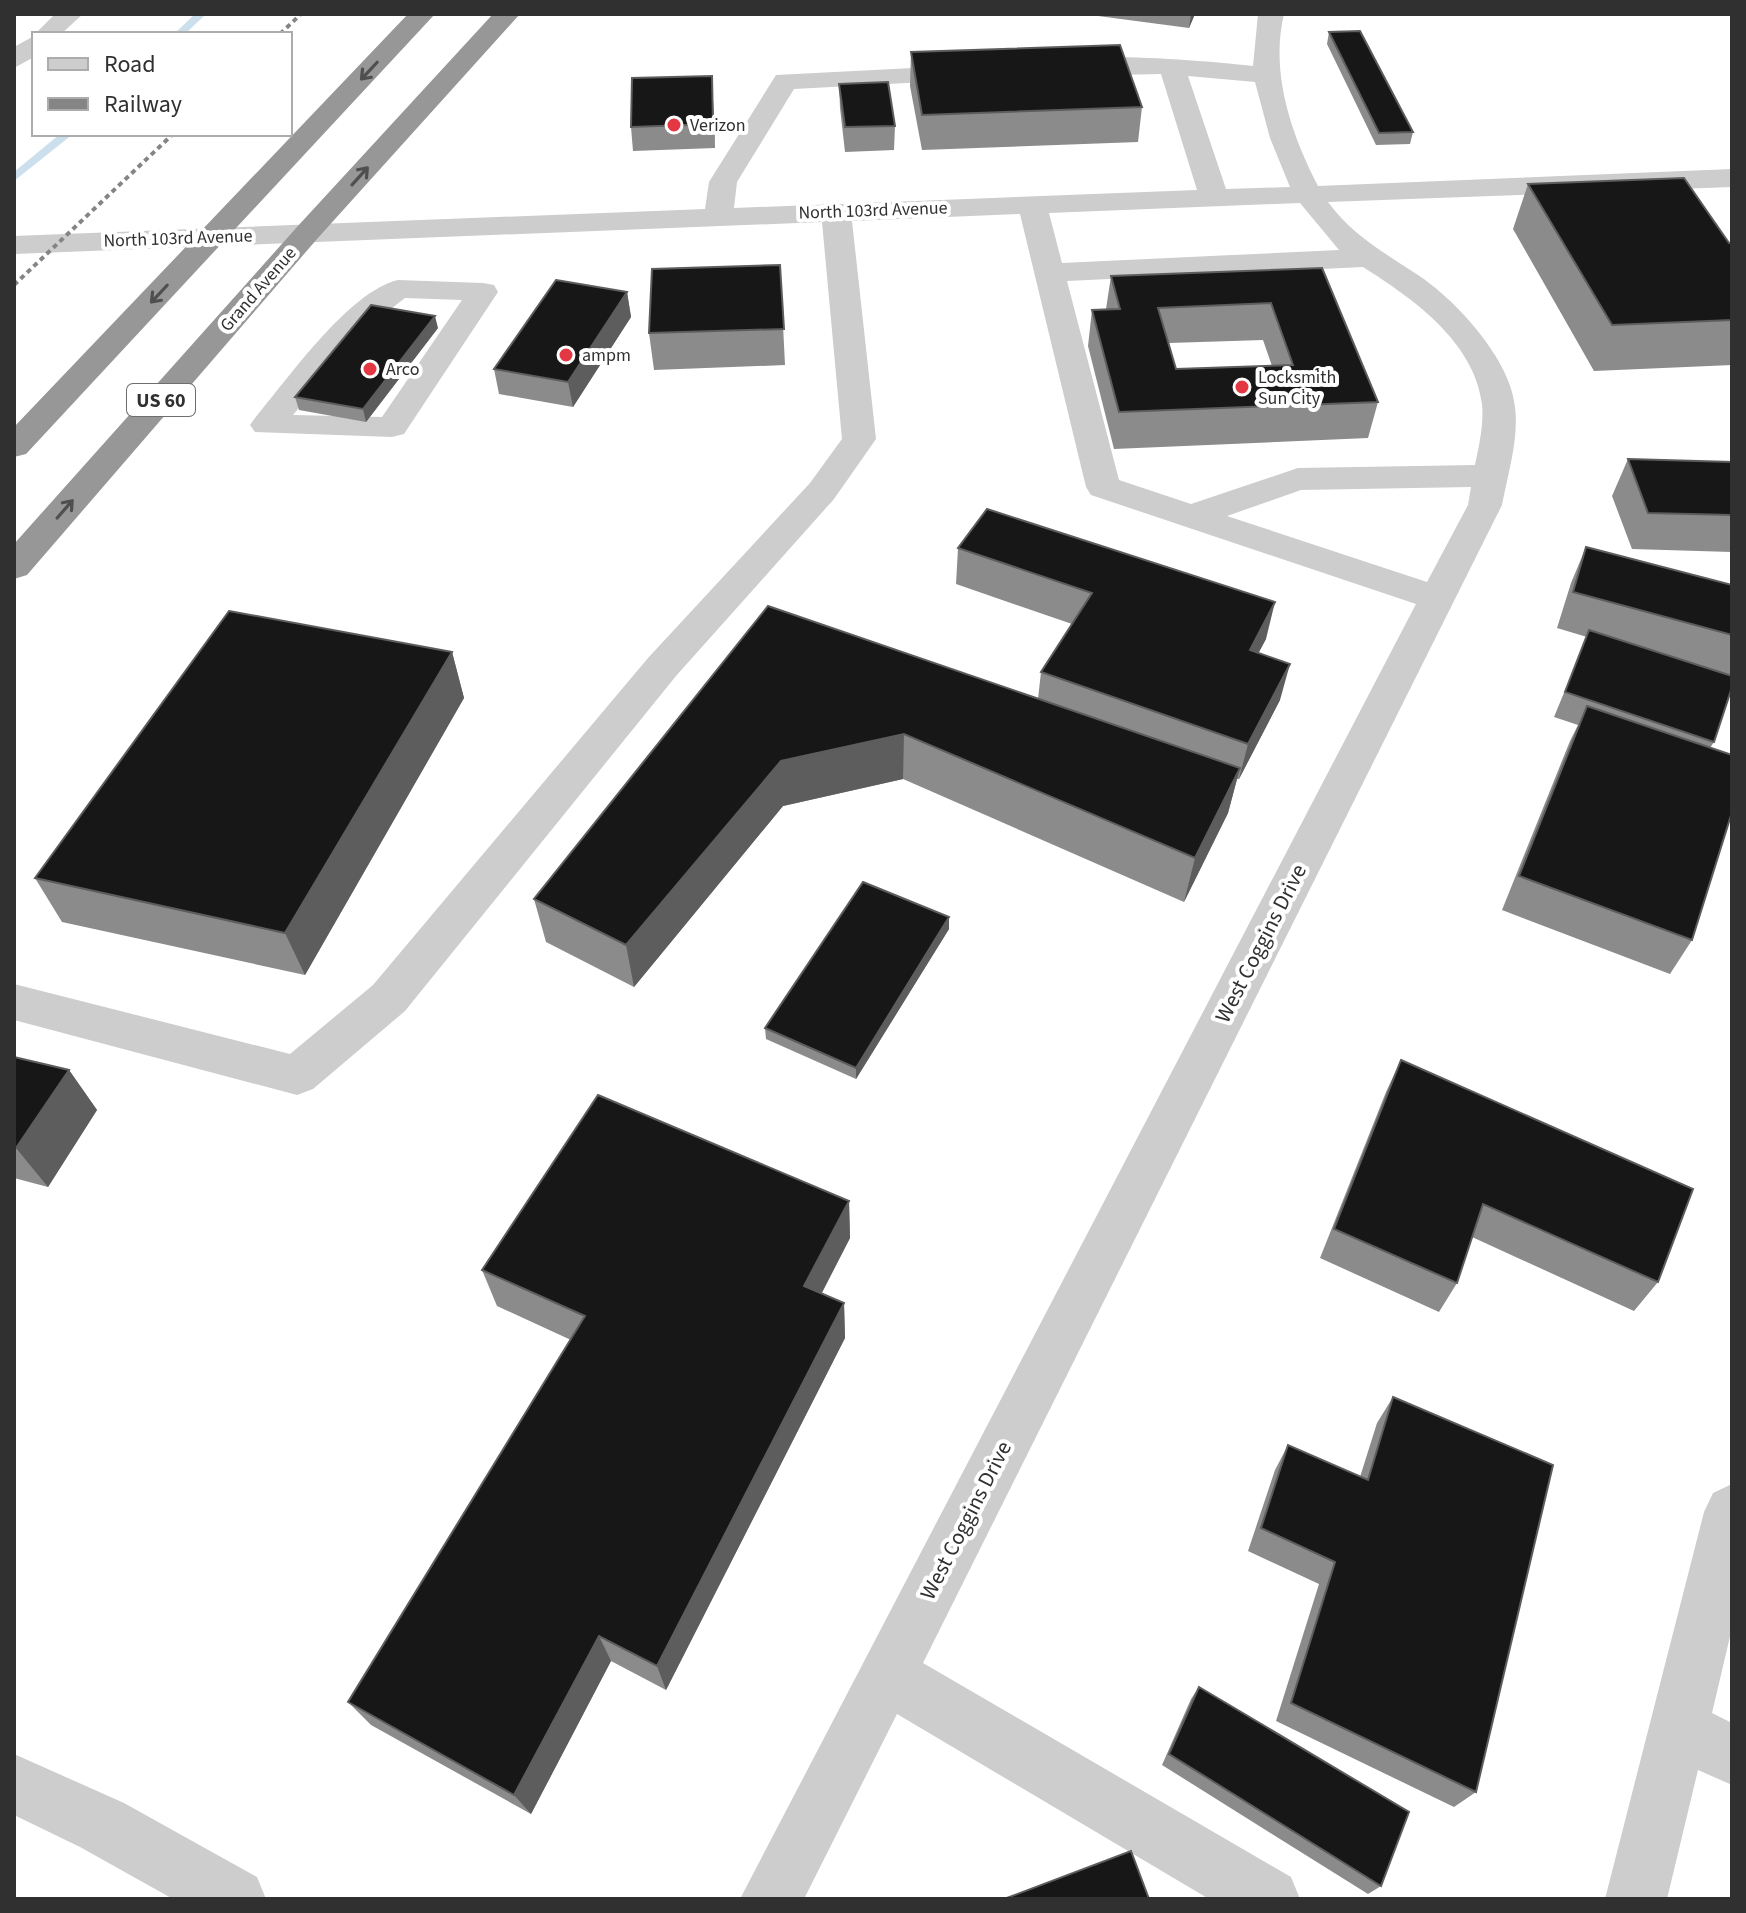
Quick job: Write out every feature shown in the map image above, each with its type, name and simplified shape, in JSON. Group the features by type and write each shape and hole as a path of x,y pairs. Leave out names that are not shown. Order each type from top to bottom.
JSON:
{"highway":[{"path":"14,447 422,14"},
{"name":"Grand Avenue","path":"14,567 307,233 507,14"}],"street":[{"path":"48,32 70,14"},
{"name":"West Coggins Drive","path":"771,1899 1485,505 1498,398 1471,343 1419,291 1343,239 1305,193 1291,165 1265,75 1264,53 1271,14"},
{"path":"1038,70 1149,65 1265,75"},
{"path":"1172,67 1214,197"},
{"path":"718,217 723,182 785,81 991,72"},
{"name":"North 103rd Avenue","path":"14,245 1732,178"},
{"path":"1032,203 1103,487 1437,598"},
{"path":"14,1002 297,1075 389,998 662,667 822,491 859,439 836,212"},
{"path":"1050,273 1371,258"},
{"path":"398,289 483,292 392,427 267,425 350,325 398,289"},
{"path":"1192,516 1298,479 1489,476"},
{"path":"1636,1899 1732,1512"},
{"path":"886,1674 1269,1899"},
{"path":"1680,1728 1732,1755"},
{"path":"14,1784 102,1825 235,1899"}],"building":[{"path":"1360,31 1413,132 1379,133 1329,32"},
{"path":"1120,45 1142,107 922,115 911,52"},
{"path":"712,76 713,124 631,127 632,78"},
{"path":"888,82 895,126 845,127 839,84"},
{"path":"1684,178 1729,243 1732,243 1732,320 1612,325 1528,184"},
{"path":"780,265 784,329 649,333 652,269"},
{"path":"1322,268 1378,402 1119,412 1092,310 1120,309 1111,276","holes":["1271,303 1293,365 1176,369 1158,308"]},
{"path":"556,280 627,292 568,382 494,369"},
{"name":"Arco","path":"371,305 435,316 363,409 295,397"},
{"path":"1628,459 1732,462 1732,515 1648,513"},
{"path":"987,509 1275,602 1250,650 1290,664 1248,744 1041,672 1092,593 958,548"},
{"path":"1586,547 1732,585 1732,635 1573,592"},
{"path":"768,606 1240,768 1195,858 904,734 781,761 626,945 534,899"},
{"path":"229,611 452,652 285,933 35,878"},
{"path":"1589,630 1732,676 1732,687 1714,742 1565,692"},
{"path":"1587,706 1732,755 1732,812 1692,940 1519,876"},
{"path":"863,882 949,917 856,1068 765,1028"},
{"path":"14,1057 69,1070 16,1148 14,1148"},
{"path":"1401,1060 1693,1189 1658,1282 1483,1204 1457,1283 1334,1229"},
{"path":"598,1095 849,1201 804,1286 844,1303 657,1666 599,1636 514,1795 348,1702 585,1316 482,1270"},
{"path":"1393,1397 1553,1465 1476,1792 1291,1703 1335,1562 1261,1528 1288,1445 1368,1480"},
{"path":"1199,1687 1409,1812 1381,1886 1169,1754"},
{"path":"1131,1851 1149,1899 1004,1899"}],"waterway":[{"path":"181,32 201,14"},
{"path":"14,178 65,136"}],"railway":[{"path":"282,32 301,14"},
{"path":"14,285 171,136"}],"place":[{"name":"Verizon","path":"674,125"},
{"name":"ampm","path":"566,355"},
{"name":"Arco","path":"370,369"},
{"name":"Locksmith Sun City","path":"1242,387"}]}
